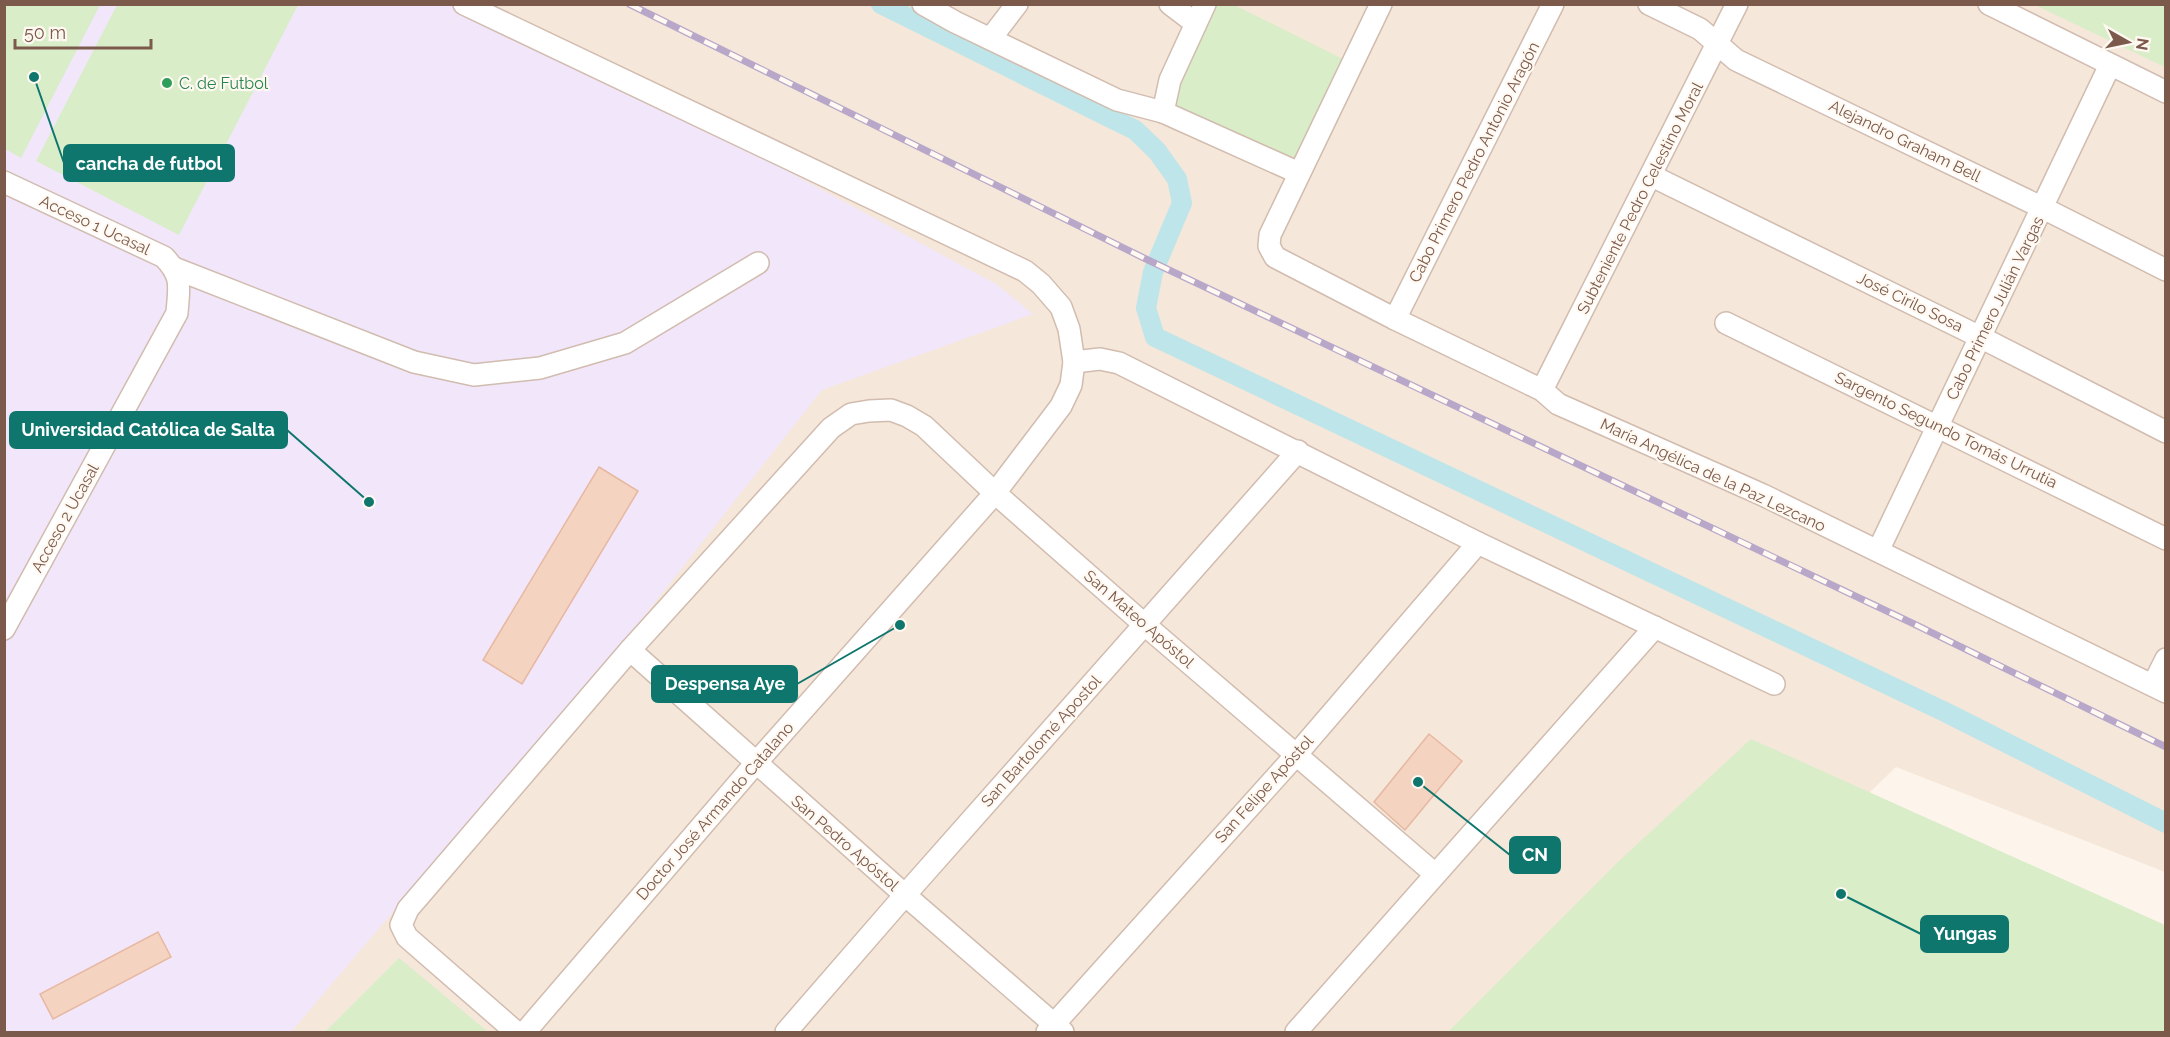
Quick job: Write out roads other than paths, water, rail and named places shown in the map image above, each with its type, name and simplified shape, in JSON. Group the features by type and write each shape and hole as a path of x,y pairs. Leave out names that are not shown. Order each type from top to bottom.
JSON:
{"street":[{"path":"464,4 1025,271 1041,284 1061,307 1069,329 1074,362 1101,359 1119,363 1478,543 1774,684"},
{"path":"923,4 955,22 1117,100 1163,112 1299,173 1381,4"},
{"path":"991,38 1017,4"},
{"path":"1163,112 1170,80 1200,14 1170,4"},
{"name":"Cabo Primero Pedro Antonio Aragón","path":"1395,320 1553,4"},
{"name":"Alejandro Graham Bell","path":"1649,4 1700,29 1736,60 2166,270"},
{"name":"Subteniente Pedro Celestino Moral","path":"1542,390 1737,4"},
{"path":"1989,4 2166,92"},
{"name":"Cabo Primero Julián Vargas","path":"1878,550 2110,64"},
{"name":"María Angélica de la Paz Lezcano","path":"1299,173 1270,236 1269,246 1275,257 1395,320 1542,390 1558,404 1763,495 2159,689"},
{"name":"José Cirilo Sosa","path":"1652,176 1980,337 2166,432"},
{"name":"Acceso 1 Ucasal","path":"4,182 164,257 174,268 414,362 474,375 540,368 625,343 758,262"},
{"name":"Acceso 2 Ucasal","path":"4,629 177,313 180,284 174,268"},
{"name":"Sargento Segundo Tomás Urrutia","path":"1726,322 1939,425 2166,539"},
{"name":"Doctor José Armando Catalano","path":"525,1032 755,764 995,493 1061,406 1071,385 1074,362"},
{"name":"San Mateo Apóstol","path":"516,1032 407,937 401,925 408,909 630,650 831,428 851,414 891,410 924,426 995,493 1145,626 1435,874"},
{"name":"San Bartolomé Apostol","path":"786,1032 1298,451"},
{"name":"San Felipe Apóstol","path":"1055,1030 1478,543"},
{"path":"1296,1032 1655,627"},
{"name":"San Pedro Apóstol","path":"630,650 1055,1030"},
{"path":"2159,689 2166,659"}],"waterway":[{"path":"881,4 1135,130 1157,151 1177,179 1182,203 1153,272 1146,308 1155,337 1943,711 2166,823"}],"railway":[{"path":"629,4 1148,260 1912,623 2166,747"}],"place":[{"name":"cancha de futbol","path":"34,77"},
{"name":"C. de Futbol","path":"167,83"},
{"name":"Universidad Católica de Salta","path":"369,502"},
{"name":"Despensa Aye","path":"900,625"},
{"name":"CN","path":"1418,782"},
{"name":"Yungas","path":"1841,894"}]}
